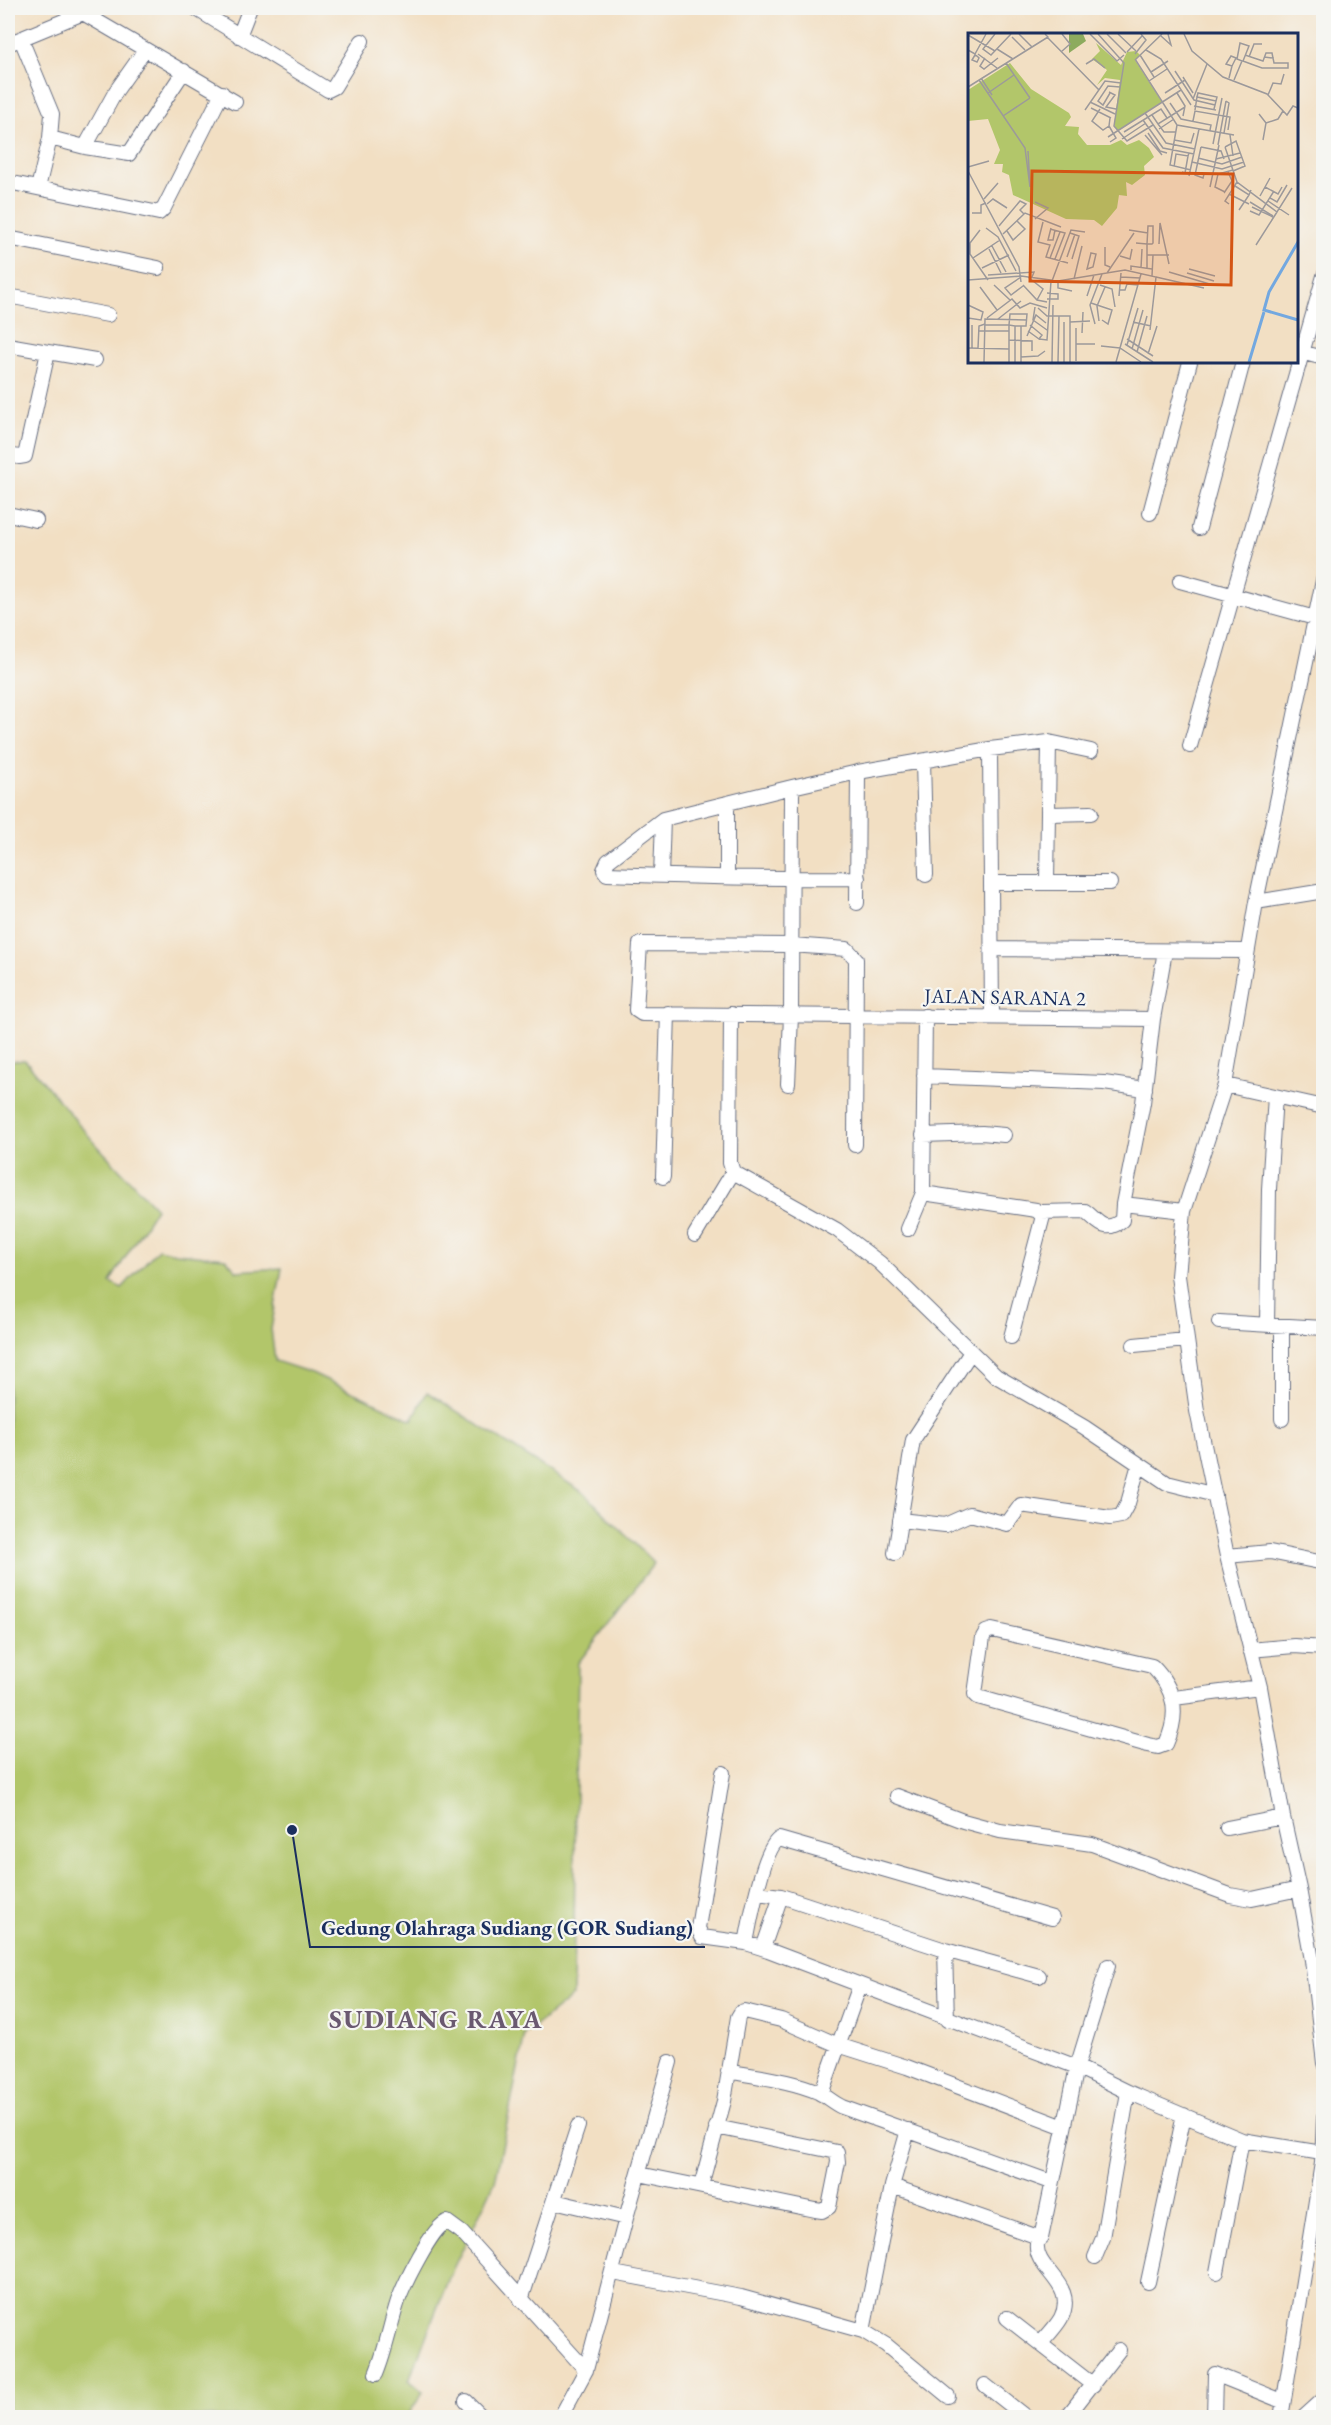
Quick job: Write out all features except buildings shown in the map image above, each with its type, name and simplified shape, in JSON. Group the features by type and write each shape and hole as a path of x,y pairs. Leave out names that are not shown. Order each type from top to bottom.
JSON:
{"street":[{"path":"195,8 328,90 331,89 362,41"},
{"path":"239,36 250,8"},
{"path":"8,44 83,13 235,102"},
{"path":"21,39 52,114 51,138 38,188"},
{"path":"85,147 116,91 145,50"},
{"path":"51,138 85,147 129,154 184,71"},
{"path":"8,182 159,213 164,208 222,93"},
{"path":"8,238 158,268"},
{"path":"1323,276 1299,351 1323,358"},
{"path":"8,296 108,315"},
{"path":"8,345 95,360"},
{"path":"8,455 19,458 25,456 48,352"},
{"path":"1150,513 1190,363"},
{"path":"1199,528 1243,363"},
{"path":"1190,746 1296,363"},
{"path":"8,514 36,520"},
{"path":"1323,576 1256,902 1225,1085 1184,1211 1178,1276 1197,1411 1227,1556 1260,1687 1283,1817 1299,1889 1312,1960 1323,2063"},
{"path":"1180,581 1315,618"},
{"path":"1047,883 1049,742"},
{"path":"858,878 661,876 607,874 604,870 608,861 663,819 792,787 858,772 990,749 1049,742 1091,751"},
{"path":"990,749 992,1017"},
{"path":"923,761 926,875"},
{"path":"857,903 858,772"},
{"path":"788,1084 792,787"},
{"path":"727,803 727,876"},
{"path":"1048,814 1091,813"},
{"path":"661,876 663,819"},
{"path":"991,884 1110,883"},
{"path":"1256,902 1323,891"},
{"name":"JALAN SARANA 2","path":"791,945 640,944 636,1010 642,1014 1153,1019"},
{"path":"791,945 840,946 847,949 856,959 855,1145"},
{"path":"993,949 1247,951"},
{"path":"922,1193 1041,1212 1079,1210 1089,1214 1096,1223 1110,1226 1122,1220 1165,951"},
{"path":"663,1177 668,1013"},
{"path":"731,1014 730,1163 733,1172 837,1230 880,1263 996,1376 1084,1427 1167,1483 1215,1495"},
{"path":"908,1229 922,1193 925,1016"},
{"path":"924,1076 1104,1083 1144,1089"},
{"path":"1225,1085 1323,1107"},
{"path":"1267,1325 1269,1189 1275,1096"},
{"path":"923,1135 982,1133 1004,1136"},
{"path":"695,1235 733,1172"},
{"path":"1123,1204 1184,1211"},
{"path":"1011,1337 1042,1220 1041,1212"},
{"path":"1219,1322 1323,1329"},
{"path":"1282,1326 1282,1419"},
{"path":"1134,1345 1186,1340"},
{"path":"895,1552 913,1440 971,1352"},
{"path":"900,1520 945,1525 970,1514 1007,1524 1021,1505 1110,1518 1121,1516 1128,1503 1139,1464"},
{"path":"1227,1556 1270,1552 1323,1563"},
{"path":"992,1630 1152,1666 1164,1678 1174,1698 1171,1733 1166,1744 1158,1747 978,1697 975,1694 984,1634 992,1630"},
{"path":"1250,1650 1294,1646 1323,1648"},
{"path":"1174,1698 1260,1687"},
{"path":"723,1773 698,1928 702,1937 746,1943 763,1948 947,2020 1077,2067 1128,2092 1242,2140 1322,2160"},
{"path":"897,1796 963,1821 1000,1831 1092,1844 1230,1895 1252,1899 1299,1889"},
{"path":"1227,1828 1283,1817"},
{"path":"746,1943 757,1893 774,1842 779,1839 1052,1918"},
{"path":"757,1893 781,1896 945,1950 1039,1976"},
{"path":"763,1948 781,1896"},
{"path":"945,1950 947,2020"},
{"path":"892,2186 1041,2238 1077,2067 1108,1966"},
{"path":"821,2094 860,1985"},
{"path":"702,2186 724,2101 738,2017 744,2011 781,2020 838,2045 907,2067 1064,2127"},
{"path":"560,2418 586,2370 670,2062"},
{"path":"728,2071 804,2087 821,2094 832,2102 1051,2182"},
{"path":"1095,2258 1103,2238 1128,2092"},
{"path":"1148,2282 1184,2115"},
{"path":"1281,2418 1322,2160 1323,2118"},
{"path":"521,2300 578,2126"},
{"path":"639,2174 815,2210 826,2210 830,2203 838,2162 837,2152 716,2127"},
{"path":"862,2331 892,2186 908,2130"},
{"path":"1217,2272 1242,2140"},
{"path":"554,2201 626,2218"},
{"path":"376,2374 399,2300 433,2233 442,2223 451,2223 462,2233 586,2370"},
{"path":"1037,2244 1037,2256 1060,2284 1064,2307 1061,2318 1040,2344"},
{"path":"613,2273 741,2297 862,2331 886,2345 948,2397"},
{"path":"1007,2318 1093,2385"},
{"path":"1068,2417 1119,2350"},
{"path":"1214,2418 1215,2374 1282,2402"},
{"path":"985,2385 1027,2418"},
{"path":"1303,2418 1323,2399"},
{"path":"466,2401 483,2418"}],"green space":[{"path":"25,1060 94,1142 156,1208 110,1282 122,1288 158,1249 225,1258 237,1271 282,1268 271,1329 275,1361 312,1373 412,1420 427,1392 584,1493 654,1563 578,1663 573,1996 525,2034 495,2182 450,2275 409,2380 423,2392 407,2417 8,2417 8,1062"}],"place":[{"name":"Gedung Olahraga Sudiang (GOR Sudiang)","path":"292,1830"}],"district":[{"name":"SUDIANG RAYA","path":"436,2019"}]}
